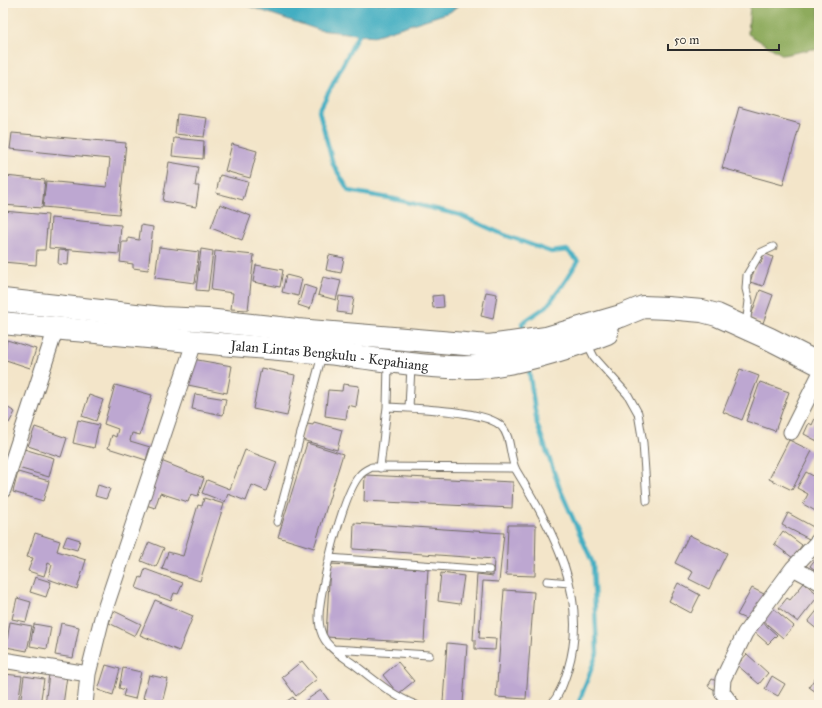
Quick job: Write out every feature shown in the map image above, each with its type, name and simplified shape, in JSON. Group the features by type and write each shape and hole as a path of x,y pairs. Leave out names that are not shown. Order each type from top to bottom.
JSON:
{"highway":[{"name":"Jalan Lintas Bengkulu - Kepahiang","path":"3,300 158,328 194,343 323,352 411,364 488,366 546,338 621,316 643,307 702,312 717,316 746,328 819,364"},
{"name":"Jalan Lintas Bengkulu - Kepahiang","path":"3,323 56,328 158,328 207,320 297,330 489,346 536,357 621,328 643,307"}],"street":[{"path":"3,490 56,328"},
{"path":"85,705 88,674 106,604 194,343"},
{"path":"791,432 819,376"},
{"path":"712,705 722,692 723,679 745,633 793,568 819,540"},
{"path":"793,568 819,582"},
{"path":"3,660 88,674"},
{"path":"722,692 732,705"}],"lane":[{"path":"746,328 749,301 746,289 747,275 760,253 773,247"},
{"path":"586,341 594,357 628,395 638,413 643,443 647,502"},
{"path":"277,522 323,352"},
{"path":"380,468 387,407 388,362"},
{"path":"410,408 411,364"},
{"path":"387,407 475,415 496,422 503,427 515,468 526,484 554,537 569,583 574,616 572,655 562,687 551,705"},
{"path":"416,705 397,696 334,649 325,640 319,618 319,605 329,558 348,497 359,476 372,467 515,468"},
{"path":"329,558 489,570"},
{"path":"547,582 569,583"},
{"path":"334,649 429,655"}],"green space":[{"path":"750,3 819,3 819,50 813,49 783,55 748,34"}],"water":[{"path":"239,3 461,3 450,12 374,36 319,30"}],"building":[{"path":"739,107 800,124 783,185 722,168"},
{"path":"177,114 207,118 204,137 175,134"},
{"path":"12,133 126,143 119,214 43,207 46,181 107,187 110,159 10,149"},
{"path":"174,138 204,141 203,159 172,156"},
{"path":"232,144 257,151 250,178 225,171"},
{"path":"169,162 198,167 195,186 199,186 196,207 163,201"},
{"path":"220,175 248,182 243,200 216,193"},
{"path":"5,176 45,180 42,208 3,205"},
{"path":"220,204 251,216 242,240 211,228"},
{"path":"3,211 48,215 45,250 37,250 36,265 3,262"},
{"path":"51,218 121,225 119,254 49,248"},
{"path":"141,225 153,227 148,270 133,268 133,264 120,262 122,242 128,242 128,238 139,240"},
{"path":"159,247 199,252 195,283 155,278"},
{"path":"201,249 213,251 208,291 196,290"},
{"path":"59,250 69,251 68,265 58,264"},
{"path":"215,251 254,255 248,310 231,309 233,293 211,290"},
{"path":"764,253 773,257 763,286 750,282 757,262 761,263"},
{"path":"329,255 344,258 341,273 326,270"},
{"path":"256,265 283,270 280,287 253,282"},
{"path":"286,275 302,279 298,296 282,292"},
{"path":"323,277 341,281 336,300 318,295"},
{"path":"304,285 316,289 310,309 298,305"},
{"path":"760,290 773,295 763,323 750,319"},
{"path":"486,292 497,294 493,319 481,316"},
{"path":"443,295 444,307 433,308 432,296"},
{"path":"339,296 354,298 351,314 337,312"},
{"path":"7,340 36,349 30,368 3,359"},
{"path":"192,359 232,366 227,393 188,385"},
{"path":"261,368 295,375 287,416 253,409"},
{"path":"740,369 759,376 742,420 723,412"},
{"path":"760,382 789,392 775,431 746,421"},
{"path":"343,384 359,386 356,407 348,405 346,419 325,416 328,390 342,391"},
{"path":"115,385 152,395 140,435 132,433 130,441 150,447 146,460 108,448 112,435 116,437 118,429 104,424"},
{"path":"195,394 226,399 223,415 192,409"},
{"path":"89,395 103,400 96,421 82,416"},
{"path":"5,406 15,412 9,423 3,419"},
{"path":"817,414 819,415 819,442 804,434 809,423 812,425"},
{"path":"78,420 99,425 94,448 73,443"},
{"path":"314,422 342,430 337,450 302,440 307,424 313,425"},
{"path":"35,427 67,438 61,457 28,446"},
{"path":"789,440 812,451 792,490 769,479"},
{"path":"307,443 343,454 314,548 278,537"},
{"path":"24,449 54,458 49,477 18,468"},
{"path":"245,450 277,462 266,491 252,485 246,501 228,494 225,502 202,493 207,480 230,489"},
{"path":"156,459 204,478 198,496 191,494 188,502 160,493 155,508 143,504"},
{"path":"18,472 49,481 43,501 13,492"},
{"path":"806,472 819,479 819,513 803,504 808,494 797,488"},
{"path":"365,475 513,482 512,508 364,501"},
{"path":"98,485 110,489 106,499 95,496"},
{"path":"204,498 224,504 200,581 162,569 168,552 183,556 198,505 202,506"},
{"path":"788,513 817,529 811,540 782,525"},
{"path":"354,523 504,533 499,582 483,581 479,638 496,639 495,650 475,649 475,640 473,640 477,574 493,576 494,559 353,549"},
{"path":"508,525 536,525 535,576 506,575"},
{"path":"783,531 802,545 793,558 774,544"},
{"path":"35,533 60,541 57,551 86,560 77,589 48,579 52,565 48,563 44,576 28,571 33,558 27,557"},
{"path":"689,535 727,553 709,589 689,579 693,572 675,563"},
{"path":"67,536 80,540 77,550 63,546"},
{"path":"149,542 164,548 156,567 141,561"},
{"path":"819,554 819,573 810,566"},
{"path":"330,564 428,569 424,643 326,637"},
{"path":"145,569 183,583 178,594 174,593 171,601 136,588"},
{"path":"441,573 464,576 460,604 438,601"},
{"path":"35,577 51,582 46,597 30,592"},
{"path":"678,583 700,595 691,613 669,601"},
{"path":"804,583 819,595 798,622 779,608 787,598 790,600"},
{"path":"752,588 764,594 750,621 737,615"},
{"path":"504,590 534,592 526,699 496,697"},
{"path":"17,598 31,602 26,622 12,619"},
{"path":"155,600 193,616 179,651 140,635"},
{"path":"773,608 794,626 783,638 762,620"},
{"path":"819,608 819,631 808,622"},
{"path":"114,611 141,624 135,636 109,623"},
{"path":"760,620 777,635 768,644 752,630"},
{"path":"10,622 32,626 27,651 6,647"},
{"path":"61,623 79,627 73,658 55,655"},
{"path":"34,624 51,627 47,649 30,646"},
{"path":"447,643 467,645 463,704 443,702"},
{"path":"747,654 768,673 759,684 737,665"},
{"path":"302,661 317,679 296,696 282,677"},
{"path":"398,662 414,681 398,694 383,675"},
{"path":"106,665 120,669 113,695 98,690"},
{"path":"123,668 141,672 135,699 123,696 125,690 119,688"},
{"path":"819,672 819,694 809,687"},
{"path":"5,674 22,676 18,704 3,702"},
{"path":"49,674 67,676 63,705 45,705"},
{"path":"149,675 168,679 162,703 143,698"},
{"path":"24,676 44,679 40,705 20,705"},
{"path":"772,676 785,684 778,696 765,689"},
{"path":"712,679 720,683 715,690 708,686"},
{"path":"321,690 332,705 307,705 305,701"},
{"path":"293,697 298,705 281,705"}],"waterway":[{"path":"361,29 319,111 333,164 349,191 394,199 460,215 502,234 551,252 567,250 578,261 547,306 522,323 524,335"},
{"path":"528,364 537,424 560,489 593,564 597,653 578,705"}]}
